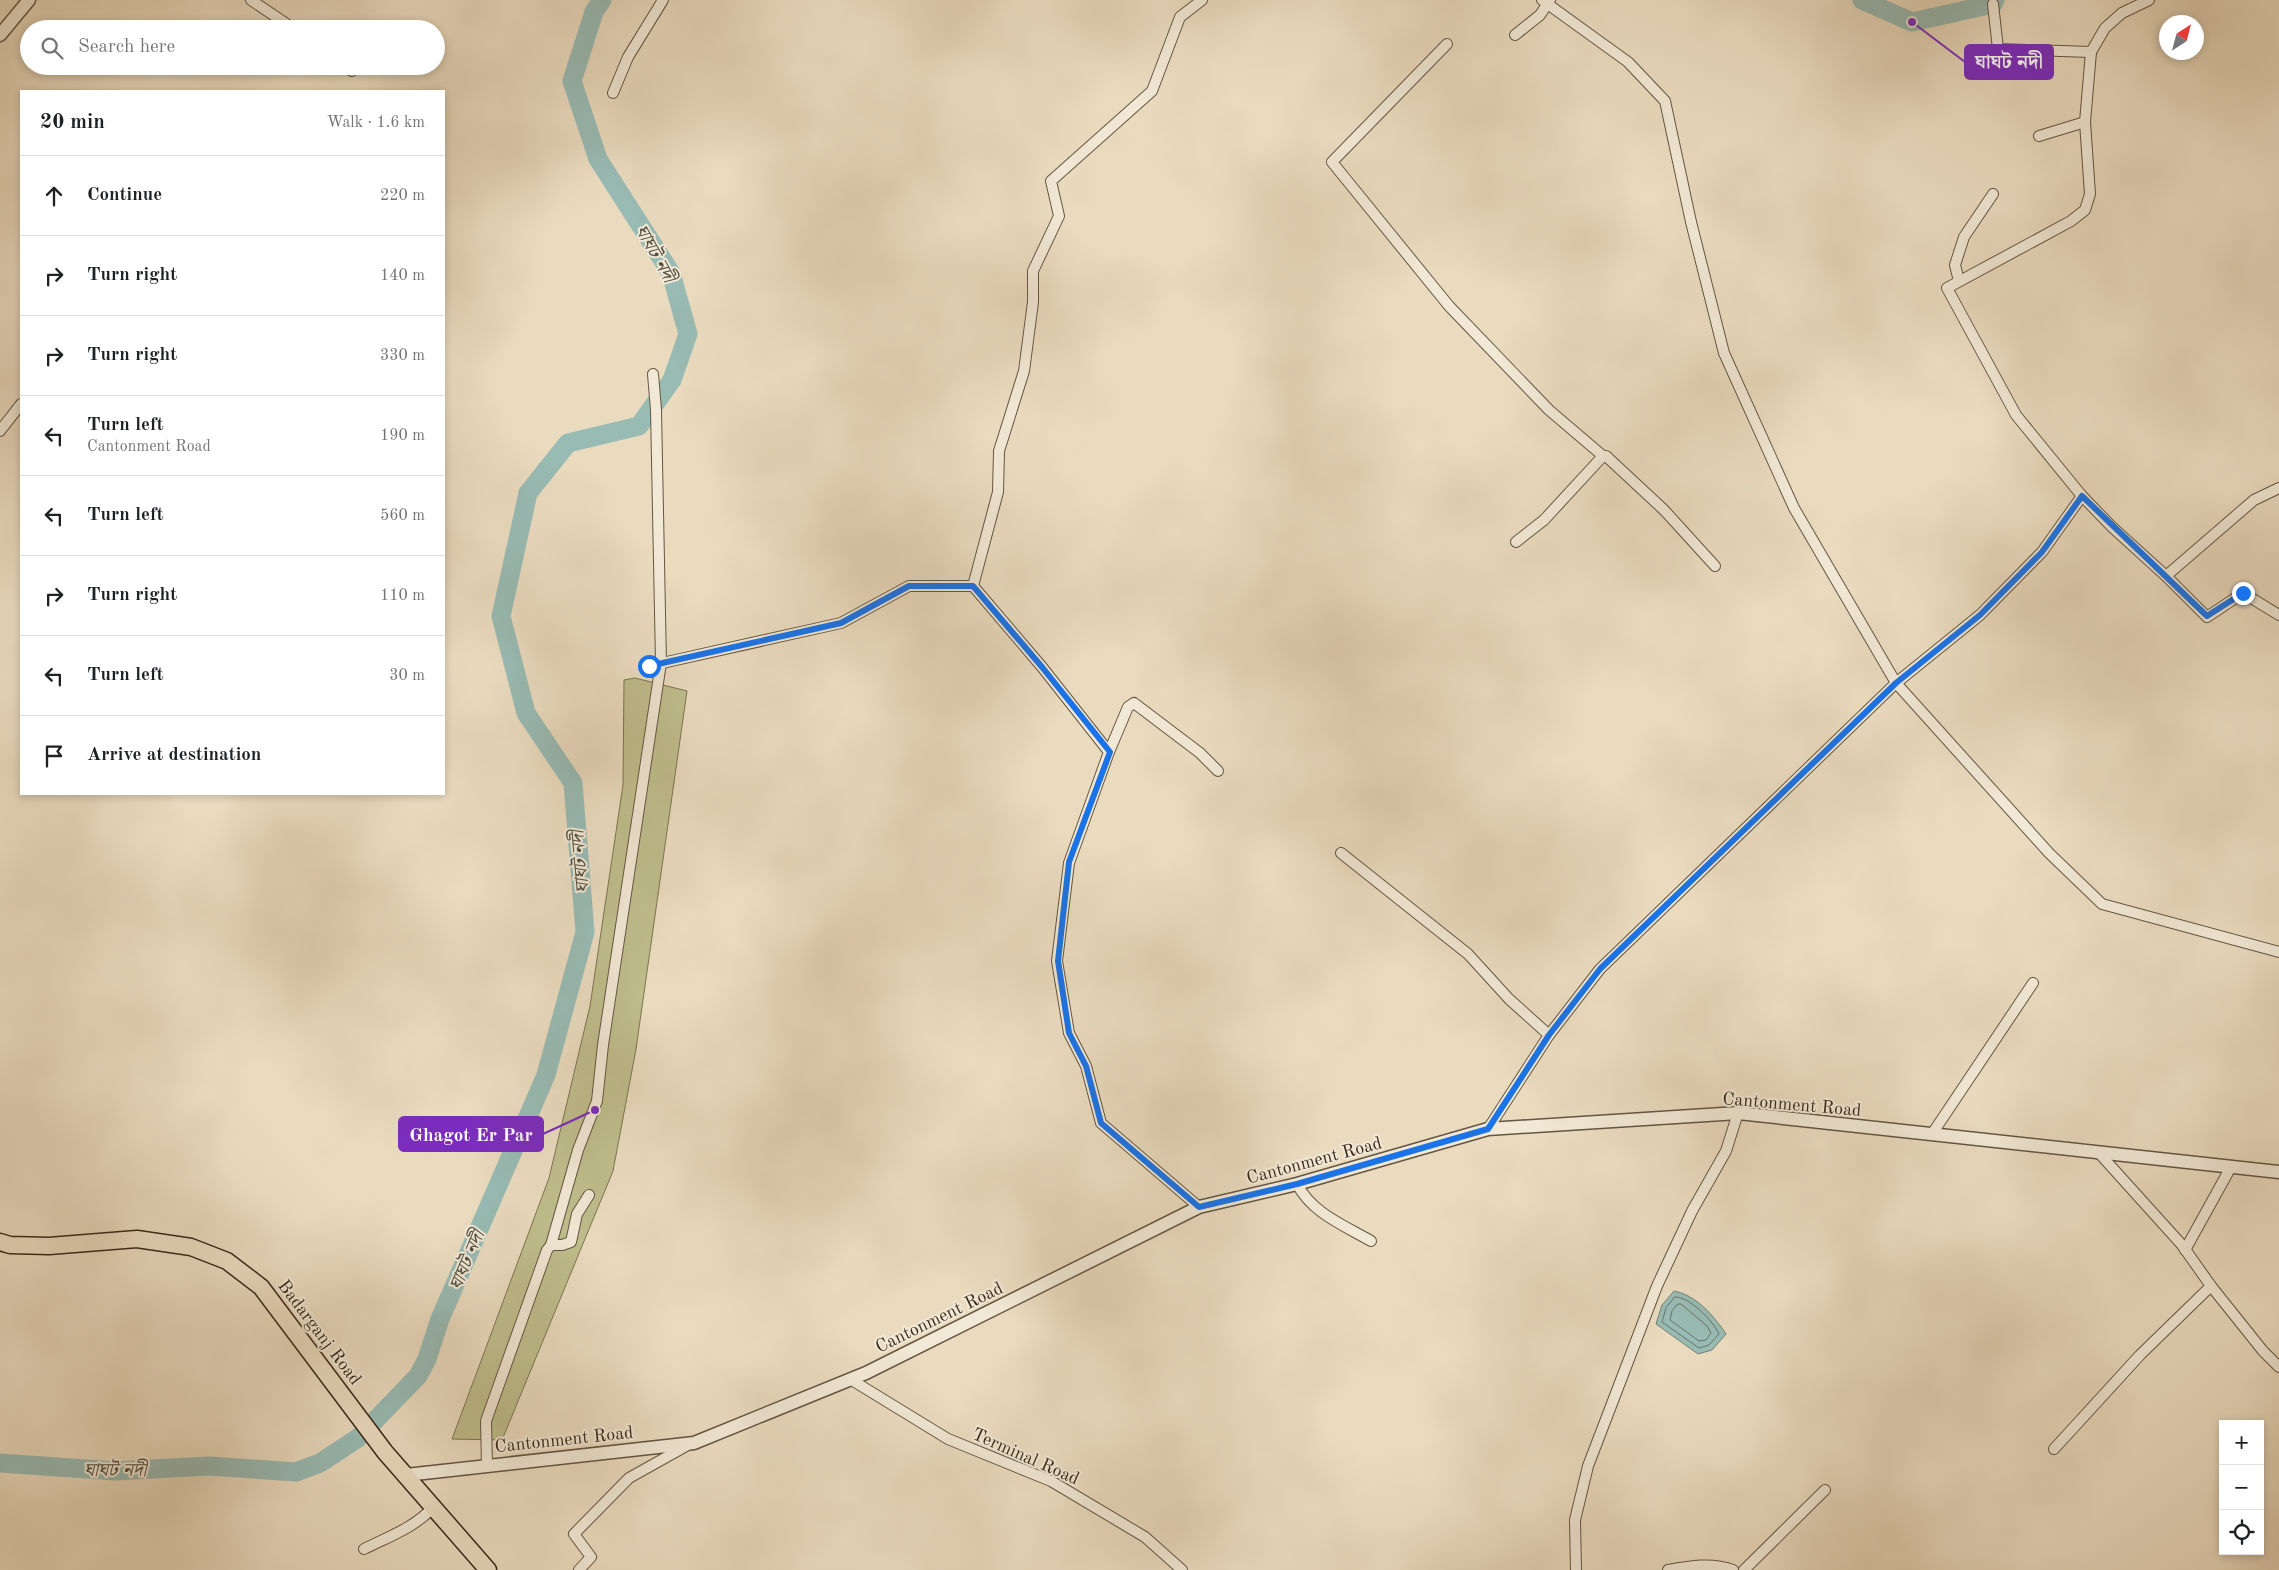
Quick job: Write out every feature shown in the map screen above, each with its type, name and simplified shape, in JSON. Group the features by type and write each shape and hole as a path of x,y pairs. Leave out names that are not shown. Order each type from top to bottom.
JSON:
{"main road":[{"name":"Badarganj Road","path":"0,1242 10,1245 49,1246 137,1239 190,1247 227,1261 261,1287 293,1327 385,1452 488,1570"}],"street":[{"path":"0,35 29,0"},
{"path":"251,0 281,20"},
{"path":"613,93 628,57 662,0"},
{"path":"973,586 998,492 999,451 1024,371 1033,302 1033,271 1059,216 1051,181 1152,91 1180,17 1202,0"},
{"path":"2149,0 2116,18 2105,28 2091,52 2085,122 2090,194 2085,210 2071,221 1947,288 2016,415 2082,496 2112,527 2207,616 2243,593 2279,615"},
{"path":"1515,35 1540,15 1547,1 1628,62 1665,101 1691,222 1724,353 1794,508 1896,683 2048,853 2102,904 2279,952"},
{"path":"1993,4 1998,50 2091,52"},
{"path":"1447,44 1332,162 1449,306 1549,410 1603,456 1606,456 1664,510 1714,566"},
{"path":"2039,136 2085,122"},
{"path":"1959,281 1955,264 1964,237 1993,194"},
{"path":"487,1466 486,1421 547,1250 551,1245 578,1150 598,1101 603,1046 661,664 656,410 653,374"},
{"path":"0,431 20,405"},
{"path":"1516,542 1544,520 1603,456"},
{"path":"2166,576 2254,500 2279,488"},
{"path":"1488,1129 1549,1035 1600,969 1896,683 1980,615 2042,552 2082,496"},
{"path":"649,666 841,623 909,586 973,586 1042,667 1110,752"},
{"path":"1199,1207 1101,1123 1086,1066 1069,1033 1058,961 1069,862 1128,707 1134,703 1200,753 1218,771"},
{"path":"1341,854 1468,954 1509,999 1549,1035"},
{"path":"1932,1134 2033,983"},
{"path":"1576,1570 1575,1520 1588,1466 1657,1286 1692,1211 1726,1151 1738,1113"},
{"name":"Cantonment Road","path":"406,1474 694,1443 850,1379 1199,1207 1297,1184 1488,1129 1738,1113 2279,1172"},
{"path":"2099,1153 2185,1250 2263,1351 2279,1367"},
{"path":"2185,1250 2231,1167"},
{"path":"1297,1184 1304,1197 1324,1215 1371,1241"},
{"path":"551,1245 562,1245 571,1242 578,1214 589,1195"},
{"path":"2054,1449 2140,1355 2211,1286"},
{"name":"Terminal Road","path":"850,1379 948,1439 1051,1481 1145,1537 1182,1570"},
{"path":"578,1570 591,1557 574,1534 585,1521 629,1478 694,1443"},
{"path":"1744,1570 1825,1490"},
{"path":"364,1548 412,1524 425,1516 433,1506"},
{"path":"1668,1570 1697,1565 1722,1566 1733,1570"}],"shaded area":[{"path":"635,678 687,691 636,1049 613,1171 502,1440 452,1439 549,1178 590,1006 623,785 624,680"}],"water":[{"path":"1674,1291 1690,1297 1704,1307 1726,1334 1712,1350 1698,1354 1656,1324 1662,1305"}],"waterway":[{"name":"ঘাঘট নদী","path":"0,1463 115,1471 209,1466 296,1472 320,1463 358,1438 418,1376 427,1359 440,1319 546,1075 585,932 573,783 526,713 501,616 528,493 568,443 639,426 672,380 688,334 671,273 598,159 572,81 594,12 602,0"},
{"name":"ঘাঘট নদী","path":"1862,0 1912,22 1993,4 1995,0"}],"place":[{"name":"ঘাঘট নদী","path":"1912,22"},
{"name":"Ghagot Er Par","path":"595,1110"}],"route":[{"path":"649,666 841,623 909,586 973,586 1042,667 1110,752 1069,862 1058,961 1069,1033 1086,1066 1101,1123 1199,1207 1297,1184 1488,1129 1549,1035 1600,969 1896,683 1980,615 2042,552 2082,496 2112,527 2207,616 2243,593"}]}
